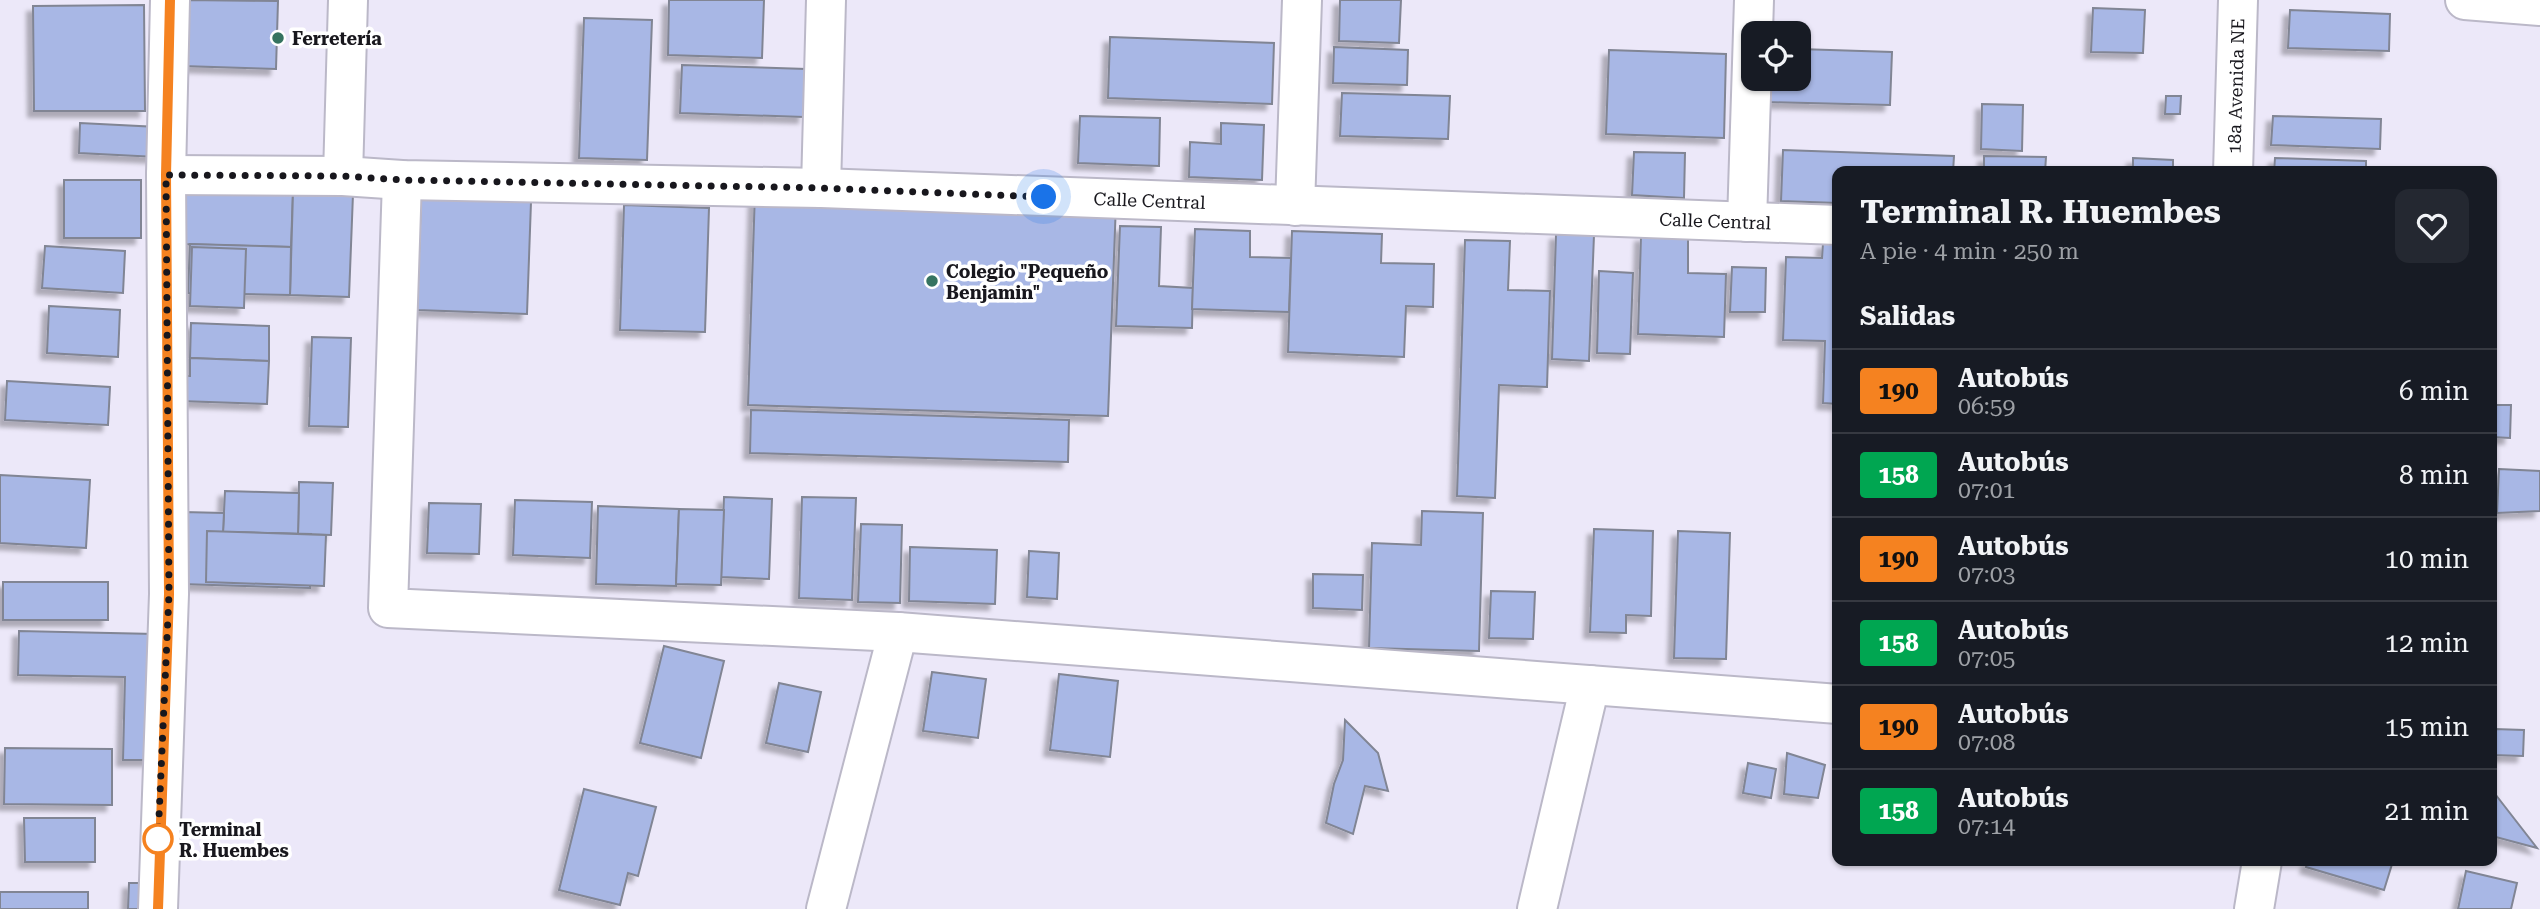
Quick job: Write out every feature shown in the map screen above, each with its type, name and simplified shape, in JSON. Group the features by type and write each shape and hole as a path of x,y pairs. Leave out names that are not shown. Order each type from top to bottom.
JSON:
{"street":[{"path":"158,909 169,594 166,175 170,0"},
{"path":"342,176 348,0"},
{"path":"821,188 826,0"},
{"path":"1295,206 1302,0"},
{"path":"1747,222 1754,0"},
{"name":"18a Avenida NE","path":"2233,166 2238,0"},
{"path":"2465,0 2540,6"},
{"name":"Calle Central","path":"166,175 342,176 402,180 821,188 1832,225"},
{"path":"402,180 388,608 898,632 1832,704"},
{"path":"826,909 898,632"},
{"path":"1537,909 1590,685"},
{"path":"2254,909 2261,866"}],"building":[{"path":"184,0 278,1 276,69 182,66"},
{"path":"669,0 764,0 762,58 668,55"},
{"path":"1340,0 1401,0 1399,43 1339,41"},
{"path":"144,5 145,111 34,111 33,6"},
{"path":"2093,8 2145,10 2143,53 2091,52"},
{"path":"2290,10 2390,14 2389,51 2288,48"},
{"path":"584,18 652,20 647,160 579,158"},
{"path":"1110,37 1274,43 1272,104 1108,98"},
{"path":"1334,47 1408,50 1407,85 1333,83"},
{"path":"1811,49 1892,52 1890,105 1764,102 1764,91 1811,91"},
{"path":"1609,50 1726,54 1724,138 1606,134"},
{"path":"682,65 806,69 804,117 680,113"},
{"path":"1342,93 1450,96 1448,139 1340,136"},
{"path":"2166,96 2181,96 2180,114 2165,114"},
{"path":"1982,104 2023,105 2022,151 1981,149"},
{"path":"1080,116 1160,118 1159,166 1078,163"},
{"path":"2273,116 2381,119 2380,149 2271,145"},
{"path":"80,123 158,127 157,157 79,153"},
{"path":"1221,123 1264,125 1262,180 1189,177 1190,142 1221,144"},
{"path":"1783,150 1954,156 1953,166 1832,166 1832,203 1781,201"},
{"path":"1634,152 1685,153 1684,198 1632,195"},
{"path":"1984,156 2046,157 2045,166 1984,166"},
{"path":"2133,158 2173,160 2173,166 2133,166"},
{"path":"2275,158 2366,161 2366,166 2274,166"},
{"path":"64,180 141,180 141,238 64,238"},
{"path":"181,189 293,192 291,247 180,244"},
{"name":"Colegio \"Pequeño Benjamin\"","path":"755,191 1116,203 1108,416 748,405"},
{"path":"293,192 353,194 349,297 290,295"},
{"path":"421,198 531,202 527,314 417,310"},
{"path":"624,205 709,208 705,332 620,330"},
{"path":"1120,226 1161,227 1159,286 1193,288 1192,328 1116,326"},
{"path":"1195,229 1250,231 1250,257 1291,258 1289,312 1192,309"},
{"path":"1292,231 1382,234 1381,263 1434,264 1433,307 1406,306 1404,357 1288,352"},
{"path":"1556,234 1594,235 1589,361 1552,359"},
{"path":"1641,236 1688,237 1688,273 1726,274 1724,337 1638,334"},
{"path":"1465,240 1510,241 1508,290 1550,291 1547,387 1499,385 1495,498 1457,496"},
{"path":"1823,243 1832,243 1832,404 1823,403 1825,341 1783,340 1786,257 1822,258"},
{"path":"190,244 291,247 290,295 188,293"},
{"path":"45,246 125,251 123,293 42,288"},
{"path":"192,247 246,249 244,308 190,306"},
{"path":"1732,267 1766,268 1765,312 1730,312"},
{"path":"1599,271 1633,273 1630,354 1597,353"},
{"path":"49,306 120,310 118,357 47,353"},
{"path":"191,323 269,326 269,361 190,358"},
{"path":"312,337 351,338 348,427 309,426"},
{"path":"190,358 269,361 267,404 180,401 181,376 190,376"},
{"path":"7,381 110,387 108,425 5,420"},
{"path":"2497,405 2511,405 2510,438 2497,437"},
{"path":"751,410 1069,420 1068,462 750,453"},
{"path":"2499,469 2540,471 2540,511 2497,513"},
{"path":"0,475 90,480 86,548 0,543"},
{"path":"299,482 333,483 331,535 298,534"},
{"path":"225,491 299,493 298,534 223,532"},
{"path":"724,497 772,499 769,579 721,577"},
{"path":"802,497 856,498 852,600 799,598"},
{"path":"515,500 592,502 590,558 513,555"},
{"path":"429,503 481,504 479,554 427,553"},
{"path":"598,506 679,509 676,586 596,584"},
{"path":"679,509 724,510 721,585 676,584"},
{"path":"1422,511 1483,513 1479,651 1369,648 1372,543 1421,545"},
{"path":"183,512 224,513 223,532 311,534 310,588 181,584"},
{"path":"861,524 902,525 900,603 858,602"},
{"path":"1594,529 1653,531 1651,616 1626,615 1626,633 1590,632"},
{"path":"207,531 326,535 324,586 206,582"},
{"path":"1678,531 1730,533 1726,659 1674,658"},
{"path":"910,547 997,550 995,604 909,601"},
{"path":"1029,551 1059,553 1057,599 1027,597"},
{"path":"1313,574 1363,575 1362,610 1313,608"},
{"path":"3,582 108,582 108,620 3,620"},
{"path":"1491,591 1535,592 1533,639 1489,638"},
{"path":"19,631 155,634 152,760 123,760 125,677 18,675"},
{"path":"664,646 724,661 701,758 640,743"},
{"path":"932,672 986,679 978,738 923,731"},
{"path":"1059,674 1118,681 1110,757 1050,750"},
{"path":"779,683 821,692 808,752 766,743"},
{"path":"1345,720 1378,753 1388,791 1365,786 1353,834 1326,823 1334,784 1343,760"},
{"path":"2497,729 2524,730 2523,756 2497,755"},
{"path":"5,748 112,749 112,805 4,804"},
{"path":"1787,753 1825,765 1818,798 1784,794"},
{"path":"1748,763 1776,769 1771,798 1743,793"},
{"path":"584,789 656,807 638,876 628,873 620,905 559,890"},
{"path":"2497,796 2537,848 2497,837"},
{"path":"24,818 95,818 95,862 25,862"},
{"path":"2306,866 2391,866 2384,890"},
{"path":"2466,871 2517,883 2511,909 2458,909"},
{"path":"129,883 146,883 144,909 128,909"},
{"path":"0,892 88,892 88,909 0,909"}],"bus line":[{"name":"190","path":"158,909 158,836 169,594 166,175 170,0"}],"place":[{"name":"Ferretería","path":"278,38"},
{"name":"Colegio \"Pequeño Benjamin\"","path":"932,281"},
{"name":"Terminal R. Huembes","path":"158,839"}],"route":[{"path":"158,839 169,594 166,175 342,176 402,180 821,188 1044,197"}]}
